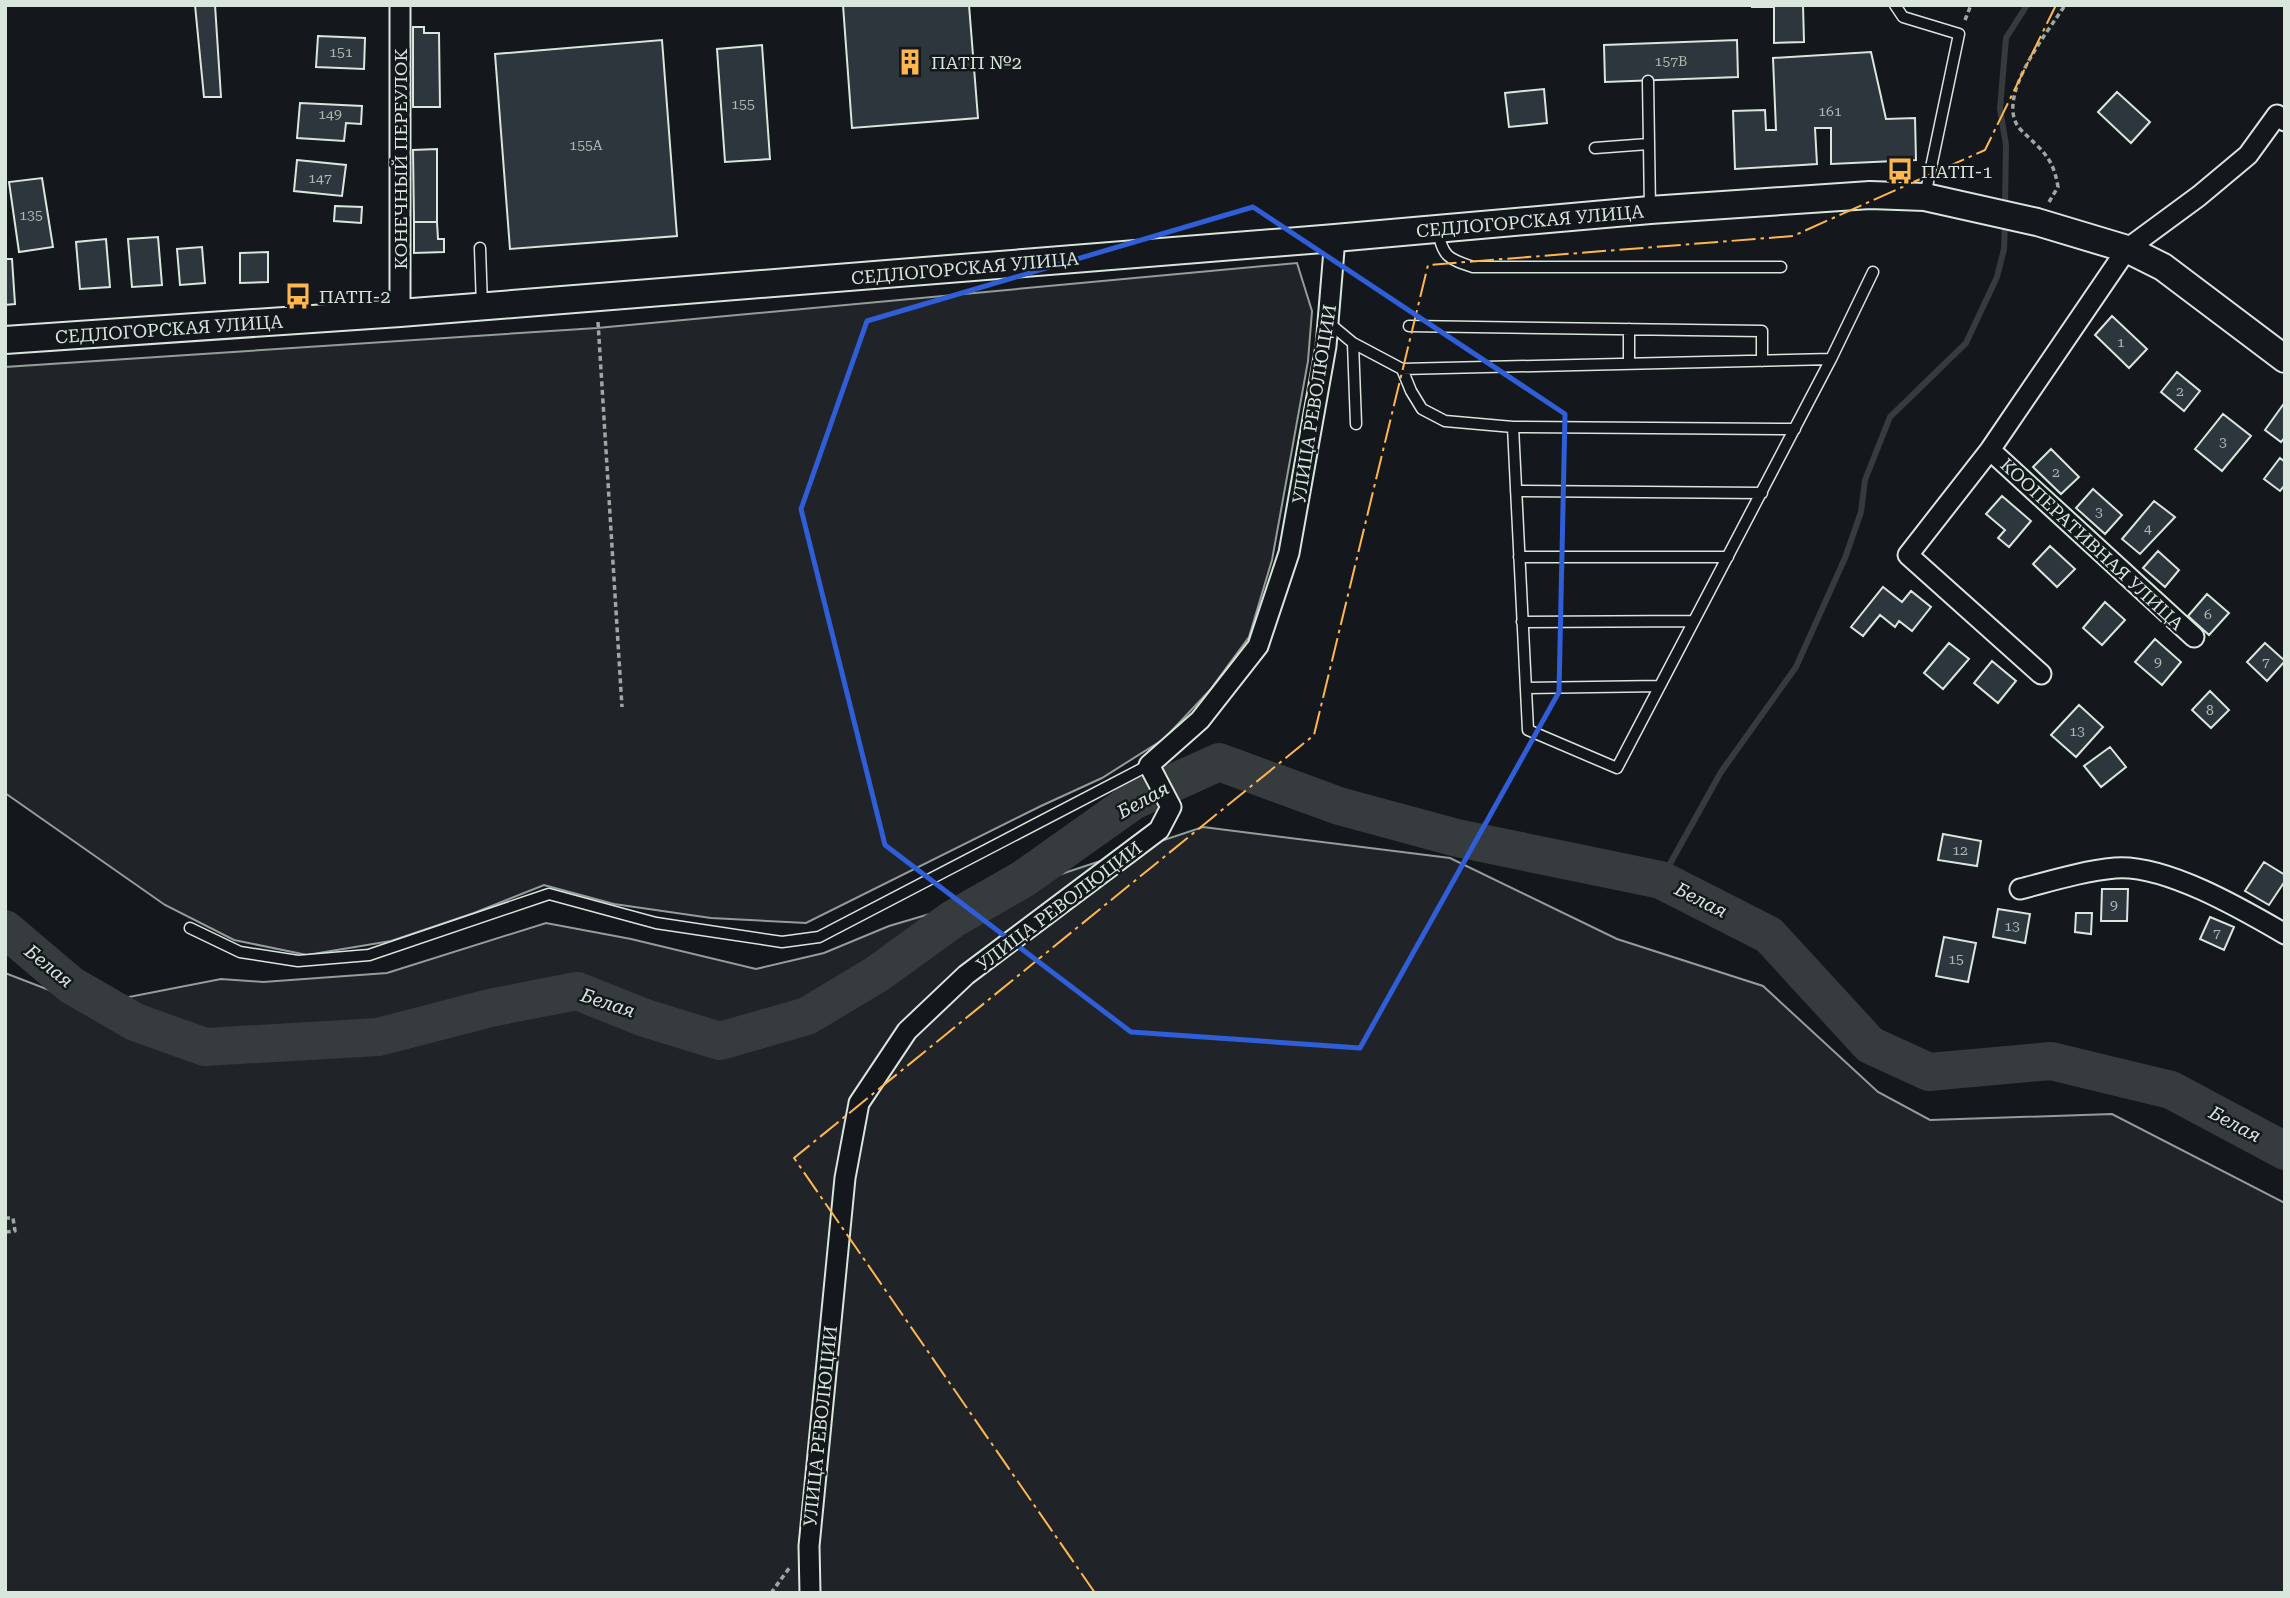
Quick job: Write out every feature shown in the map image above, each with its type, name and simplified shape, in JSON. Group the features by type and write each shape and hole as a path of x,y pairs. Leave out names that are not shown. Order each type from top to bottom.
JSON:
{"street":[{"name":"КОНЕЧНЫЙ ПЕРЕУЛОК","path":"400,5 400,313"},
{"name":"КООПЕРАТИВНАЯ УЛИЦА","path":"2041,674 1908,555 1990,450 2127,249 2199,196 2248,155 2277,115 2285,121"},
{"name":"СЕДЛОГОРСКАЯ УЛИЦА","path":"5,340 482,307 1650,210 1870,195 1924,197 2037,222 2127,249 2163,267 2285,359"},
{"name":"УЛИЦА РЕВОЛЮЦИИ","path":"810,1593 809,1546 844,1191 859,1103 907,1031 966,975 1159,830 1171,807 1149,765 1200,720 1258,646 1289,553 1326,346 1335,238"},
{"name":"КООПЕРАТИВНАЯ УЛИЦА","path":"1990,450 2194,637"},
{"path":"2020,889 2065,877 2117,868 2150,872 2184,882 2285,934"}],"lane":[{"path":"1895,5 1903,17 1959,34 1924,197"},
{"path":"1648,81 1650,210"},
{"path":"1595,148 1648,144"},
{"path":"1438,229 1440,247 1451,259 1473,267 1781,267"},
{"path":"480,248 482,307"},
{"path":"1513,428 1528,730 1617,768 1831,359 1872,272"},
{"path":"1328,323 1353,343 1402,369 1831,359"},
{"path":"1409,326 1762,331 1762,361"},
{"path":"1629,329 1629,364"},
{"path":"1353,343 1356,424"},
{"path":"1402,369 1422,409 1445,421 1513,428 1795,429"},
{"path":"1516,491 1762,493"},
{"path":"1519,557 1728,557"},
{"path":"1522,622 1694,621"},
{"path":"1526,688 1660,686"},
{"path":"190,928 240,952 298,961 369,956 549,894 656,923 782,942 819,937 1149,765"}],"path":[{"path":"2037,222 2058,187 2055,168 2041,146 2018,127 2011,110 2016,85 2065,5"},
{"path":"598,322 622,707"},
{"path":"5,1218 13,1218 15,1231 5,1232"}],"highlighted area":[{"path":"1253,207 1565,414 1559,692 1360,1048 1131,1032 885,845 801,509 867,321"}],"shaded area":[{"path":"1297,263 1312,311 1308,361 1272,560 1249,637 1210,690 1164,739 1102,778 806,923 711,918 614,904 544,885 474,913 391,941 307,955 234,940 165,905 5,793 5,367 597,328"},
{"path":"1203,827 1450,858 1617,939 1763,986 1878,1092 1930,1120 2112,1114 2285,1203 2285,1593 5,1593 5,973 88,1005 221,979 263,982 387,973 546,923 631,939 756,969 824,953 889,926 1028,885"}],"building":[{"path":"195,5 215,5 221,97 204,97"},
{"name":"ПАТП №2","path":"843,5 969,5 978,118 852,128"},
{"path":"1752,5 1803,5 1804,42 1774,43 1774,7"},
{"path":"413,27 424,27 424,33 439,33 440,107 413,107"},
{"path":"318,36 365,38 364,69 316,67"},
{"path":"662,40 677,236 510,249 495,54"},
{"path":"1737,40 1738,77 1605,82 1604,45"},
{"path":"762,45 770,159 725,162 717,49"},
{"path":"1871,52 1886,119 1915,118 1916,160 1831,164 1831,128 1815,128 1817,164 1735,169 1733,111 1765,110 1766,130 1776,130 1773,58"},
{"path":"1544,89 1547,123 1509,127 1505,93"},
{"path":"2117,92 2150,122 2131,143 2098,112"},
{"path":"300,103 362,106 361,124 346,123 344,141 297,138"},
{"path":"437,149 437,222 414,222 413,150"},
{"path":"297,160 346,165 342,196 294,191"},
{"path":"42,178 53,247 19,252 9,182"},
{"path":"335,206 362,207 361,223 334,221"},
{"path":"414,222 437,222 438,239 444,239 444,252 414,253"},
{"path":"158,237 162,285 132,287 128,239"},
{"path":"106,239 110,287 80,289 76,242"},
{"path":"202,247 205,283 180,285 177,249"},
{"path":"268,252 268,282 240,283 240,253"},
{"path":"5,259 12,259 15,304 5,305"},
{"path":"2112,316 2147,349 2129,368 2095,335"},
{"path":"2177,372 2200,391 2184,411 2161,392"},
{"path":"2285,402 2285,437 2281,442 2265,430"},
{"path":"2223,414 2251,436 2222,471 2195,449"},
{"path":"2051,449 2079,477 2061,494 2033,467"},
{"path":"2280,458 2285,462 2285,485 2280,491 2264,479"},
{"path":"2093,489 2122,515 2105,534 2076,508"},
{"path":"2002,496 2031,521 2009,547 1998,538 2005,530 1986,514"},
{"path":"2154,501 2175,517 2140,554 2122,539"},
{"path":"2050,546 2075,569 2057,587 2033,564"},
{"path":"2158,551 2179,570 2165,587 2143,568"},
{"path":"1883,587 1902,602 1911,591 1931,607 1912,631 1899,621 1895,627 1880,615 1863,636 1851,627"},
{"path":"2207,594 2229,613 2209,635 2188,616"},
{"path":"2105,602 2125,620 2102,645 2083,628"},
{"path":"2155,639 2181,662 2162,685 2135,662"},
{"path":"1949,643 1969,659 1943,689 1924,673"},
{"path":"2265,643 2285,661 2267,681 2247,662"},
{"path":"1992,661 2016,681 1998,703 1974,683"},
{"path":"2210,691 2229,710 2211,728 2192,710"},
{"path":"2079,705 2103,727 2076,757 2051,735"},
{"path":"2110,747 2126,767 2101,787 2084,766"},
{"path":"1943,834 1981,841 1977,866 1938,860"},
{"path":"2264,862 2285,875 2285,881 2269,905 2245,891"},
{"path":"2102,889 2128,889 2127,921 2101,921"},
{"path":"1998,909 2030,914 2025,943 1993,937"},
{"path":"2076,913 2092,913 2091,934 2075,932"},
{"path":"2210,917 2234,927 2224,950 2200,939"},
{"path":"1944,937 1976,943 1968,982 1936,976"}],"waterway":[{"path":"2005,207 2006,145 2000,109 2006,38 2027,5"},
{"path":"1661,880 1721,772 1796,667 1845,558 1861,512 1865,480 1890,417 1966,343 1997,277 2004,249 2005,221"},
{"name":"Белая","path":"5,929 71,985 135,1022 205,1047 378,1037 490,1008 577,991 645,1018 720,1041 807,1016 877,974 953,919 1023,879 1133,801 1219,762 1339,806 1457,838 1661,880 1769,935 1870,1045 1929,1072 2051,1061 2171,1090 2285,1151"}],"power":[{"path":"1095,1593 794,1158 1314,735 1428,265 1793,236 1985,150 2056,5"}],"place":[{"name":"ПАТП №2","path":"910,62"},
{"name":"ПАТП-1","path":"1900,171"},
{"name":"ПАТП-2","path":"298,296"}]}
